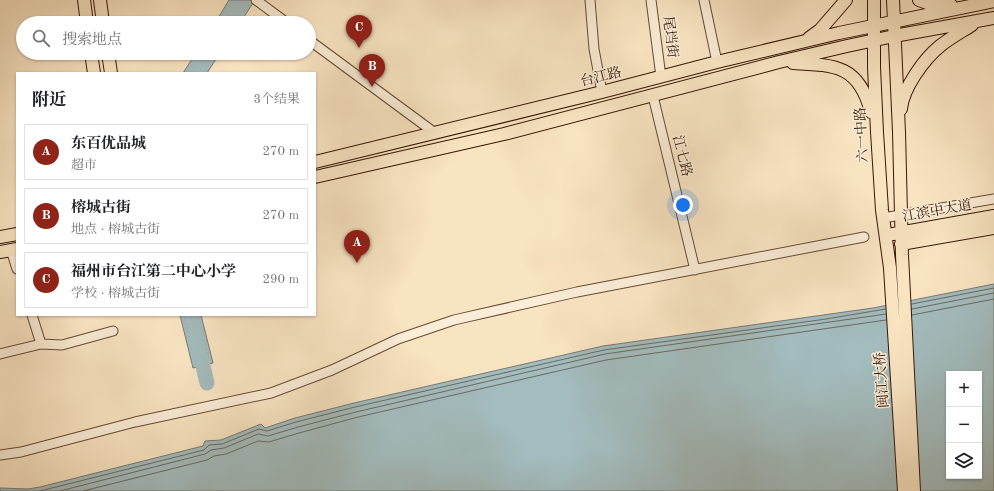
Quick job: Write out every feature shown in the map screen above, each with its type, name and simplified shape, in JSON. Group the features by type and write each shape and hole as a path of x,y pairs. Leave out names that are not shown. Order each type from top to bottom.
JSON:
{"main road":[{"path":"84,0 86,16"},
{"path":"100,0 102,16"},
{"path":"797,43 809,38 820,30 846,0"},
{"name":"六一中路","path":"874,0 877,132 883,218 890,268"},
{"path":"893,0 899,132 900,210"},
{"path":"919,0 924,3 936,5 978,4 994,1"},
{"name":"台江路","path":"316,162 602,92 717,62 978,4"},
{"path":"316,177 504,134 779,62 874,40 994,18"},
{"path":"899,132 902,102 910,83 923,64 941,45 958,33 981,21"},
{"path":"92,60 94,72"},
{"path":"109,60 111,72"},
{"path":"779,62 827,65 845,71 864,91 877,132"},
{"name":"闽江大桥","path":"900,210 914,491"},
{"name":"江滨中大道","path":"901,239 994,216"},
{"path":"0,228 16,233"},
{"name":"江滨中大道","path":"886,235 901,239 994,228"},
{"path":"0,237 16,233"},
{"name":"闽江大桥","path":"890,268 904,491"}],"street":[{"path":"590,0 596,59 602,92"},
{"name":"尾垱街","path":"651,0 661,77"},
{"path":"704,0 717,62"},
{"path":"256,1 277,16"},
{"path":"316,45 435,133"},
{"name":"江七路","path":"652,96 695,270"},
{"path":"883,218 900,210 994,199"},
{"path":"0,455 28,450 135,422 271,393 332,370 403,337 454,320 577,292 864,238"},
{"path":"9,250 16,267"},
{"path":"32,316 41,344"},
{"path":"0,354 41,344 62,345 113,331"}],"water":[{"path":"229,0 255,0 245,16 219,16"},
{"path":"191,60 215,60 208,72 184,72"},
{"path":"994,284 994,491 0,491 0,488 28,489 40,487 203,446 205,441 221,440 261,424 265,428 295,418 354,403 603,346 873,308"},
{"path":"180,316 201,316 213,363 193,368"}],"waterway":[{"path":"191,316 207,383"}],"place":[{"name":"福州市台江第二中心小学","path":"359,48"},
{"name":"榕城古街","path":"372,87"},
{"name":"东百优品城","path":"357,263"}]}
